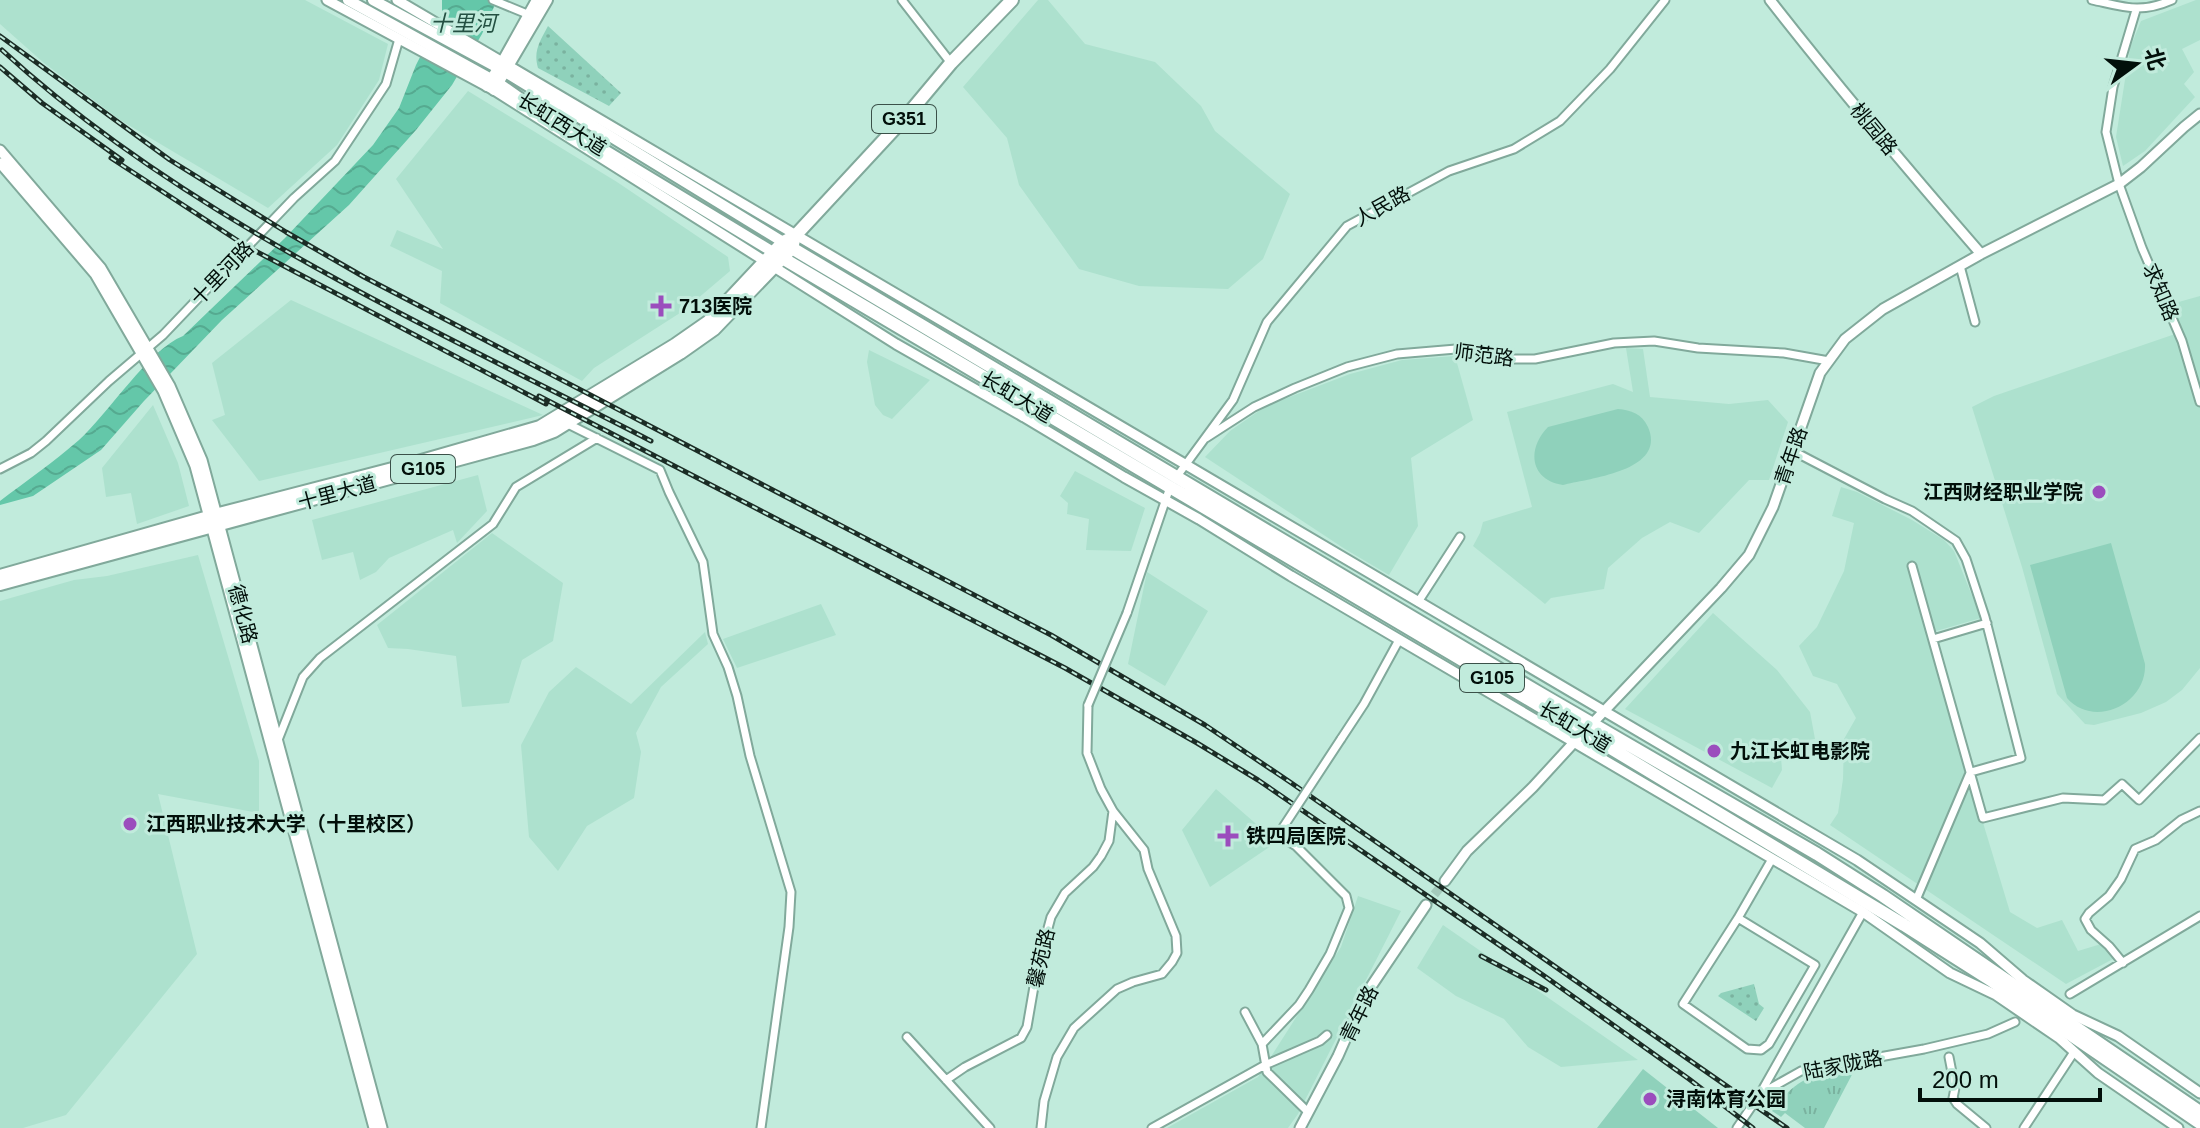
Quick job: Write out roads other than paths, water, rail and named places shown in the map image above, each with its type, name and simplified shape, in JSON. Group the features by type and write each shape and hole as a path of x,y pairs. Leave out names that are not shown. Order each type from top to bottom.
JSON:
{"highway":[{"name":"十里大道","path":"0,576 533,439 566,423 714,329 951,63 1012,0"},
{"name":"十里大道","path":"0,584 540,427 708,322 781,252"},
{"name":"长虹大道","path":"781,252 1170,488 1904,925 2200,1123"},
{"name":"长虹大道","path":"1584,733 1817,854 2200,1112"}],"main road":[{"name":"长虹西大道","path":"348,0 404,38 538,110 781,252"},
{"name":"长虹西大道","path":"373,0 417,17 500,64 781,252"},
{"path":"531,16 537,0"},
{"path":"489,83 531,16 547,0"}],"street":[{"path":"327,0 404,38"},
{"path":"397,0 417,17"},
{"path":"493,0 531,16"},
{"path":"902,0 951,63"},
{"name":"人民路","path":"1113,811 1087,753 1088,705 1127,613 1170,488 1233,400 1267,322 1347,226 1449,171 1514,149 1560,121 1610,69 1665,0"},
{"name":"桃园路","path":"1770,0 1892,152 1981,254"},
{"path":"2092,0 2136,10 2172,0"},
{"name":"求知路","path":"2136,10 2113,87 2106,132 2119,184 2142,248 2182,341 2200,402"},
{"name":"十里河路","path":"0,469 31,453 46,441 163,335 294,198 335,161 386,84 404,38"},
{"name":"青年路","path":"1445,881 1467,851 1533,787 1749,555 1773,507 1820,373 1845,339 1883,309 1981,254 2119,184 2200,114"},
{"name":"德化路","path":"0,150 101,268 144,351"},
{"name":"德化路","path":"0,163 95,274 166,389 202,460 213,521 374,1128"},
{"path":"781,252 1186,464 1857,860 1980,943 2023,980 2073,1015 2118,1036 2200,1093"},
{"path":"1960,266 1975,322"},
{"name":"师范路","path":"1204,438 1254,407 1295,388 1347,367 1397,354 1456,349 1507,359 1535,359 1614,343 1654,341 1698,348 1784,353 1829,361"},
{"path":"566,423 660,470 703,562 713,634 737,696 750,756 791,892 789,927 761,1128"},
{"path":"278,742 303,677 320,658 493,524 516,487 597,438"},
{"path":"1793,451 1912,511 1956,541 1966,559 1987,623 2021,758 1971,772"},
{"path":"1170,488 1399,640 1584,733 1772,859 1863,912 1950,973 1996,995 2059,1038 2098,1073 2178,1128"},
{"name":"德化路","path":"213,521 278,742 382,1128"},
{"path":"1418,602 1460,537"},
{"path":"1912,566 1983,818 2063,798 2104,800 2122,784 2139,800 2200,738"},
{"path":"1933,639 1987,623"},
{"path":"1262,1044 1309,990 1330,954 1349,908 1346,896 1296,846 1278,835 1364,704 1399,640"},
{"path":"1916,900 1971,772"},
{"path":"1041,1128 1044,1101 1057,1057 1074,1028 1117,989 1162,974 1177,953 1176,936 1148,869 1144,850 1113,811"},
{"name":"馨苑路","path":"946,1080 1021,1038 1030,1018 1041,949 1051,917 1065,893 1093,867 1105,848 1109,841 1113,811"},
{"path":"2123,963 2091,930 2085,919 2115,888 2135,849 2156,840 2181,820 2200,811"},
{"path":"1738,918 1815,965 1769,1044 1756,1051 1747,1049 1683,1004 1772,859"},
{"name":"青年路","path":"1300,1128 1338,1056 1364,997 1426,905"},
{"path":"1760,1094 1863,912"},
{"path":"2070,994 2200,916"},
{"path":"1245,1012 1262,1044 1267,1072 1308,1112"},
{"name":"陆家陇路","path":"1737,1128 1760,1094 1801,1071 1924,1049 1988,1034 2015,1022"},
{"path":"1152,1128 1265,1065 1311,1046 1327,1035"},
{"path":"907,1037 990,1128"},
{"path":"2024,1128 2074,1052"},
{"path":"1949,1057 1955,1088 1953,1098 1986,1128"}],"water":[{"name":"十里河","path":"442,0 497,0 482,34 452,85 416,130 349,205 222,320 101,450 33,496 0,505 0,501 79,440 156,354 183,336 285,238 373,145 399,108 416,65 442,14"}],"tunnel":[{"path":"1426,905 1445,881"}],"railway":[{"path":"0,36 170,160 364,277 1051,635 1205,725 1787,1128"},
{"path":"2,50 74,111 230,218 397,312 651,441"},
{"path":"0,67 42,103 122,160"},
{"path":"111,158 246,246 546,404"},
{"path":"539,396 1065,668 1197,743 1258,780 1543,975 1753,1128"},
{"path":"1481,956 1546,990"}],"place":[{"name":"713医院","path":"661,306"},
{"name":"江西财经职业学院","path":"2099,492"},
{"name":"九江长虹电影院","path":"1714,751"},
{"name":"江西职业技术大学（十里校区）","path":"130,824"},
{"name":"铁四局医院","path":"1228,836"},
{"name":"浔南体育公园","path":"1650,1099"}]}
